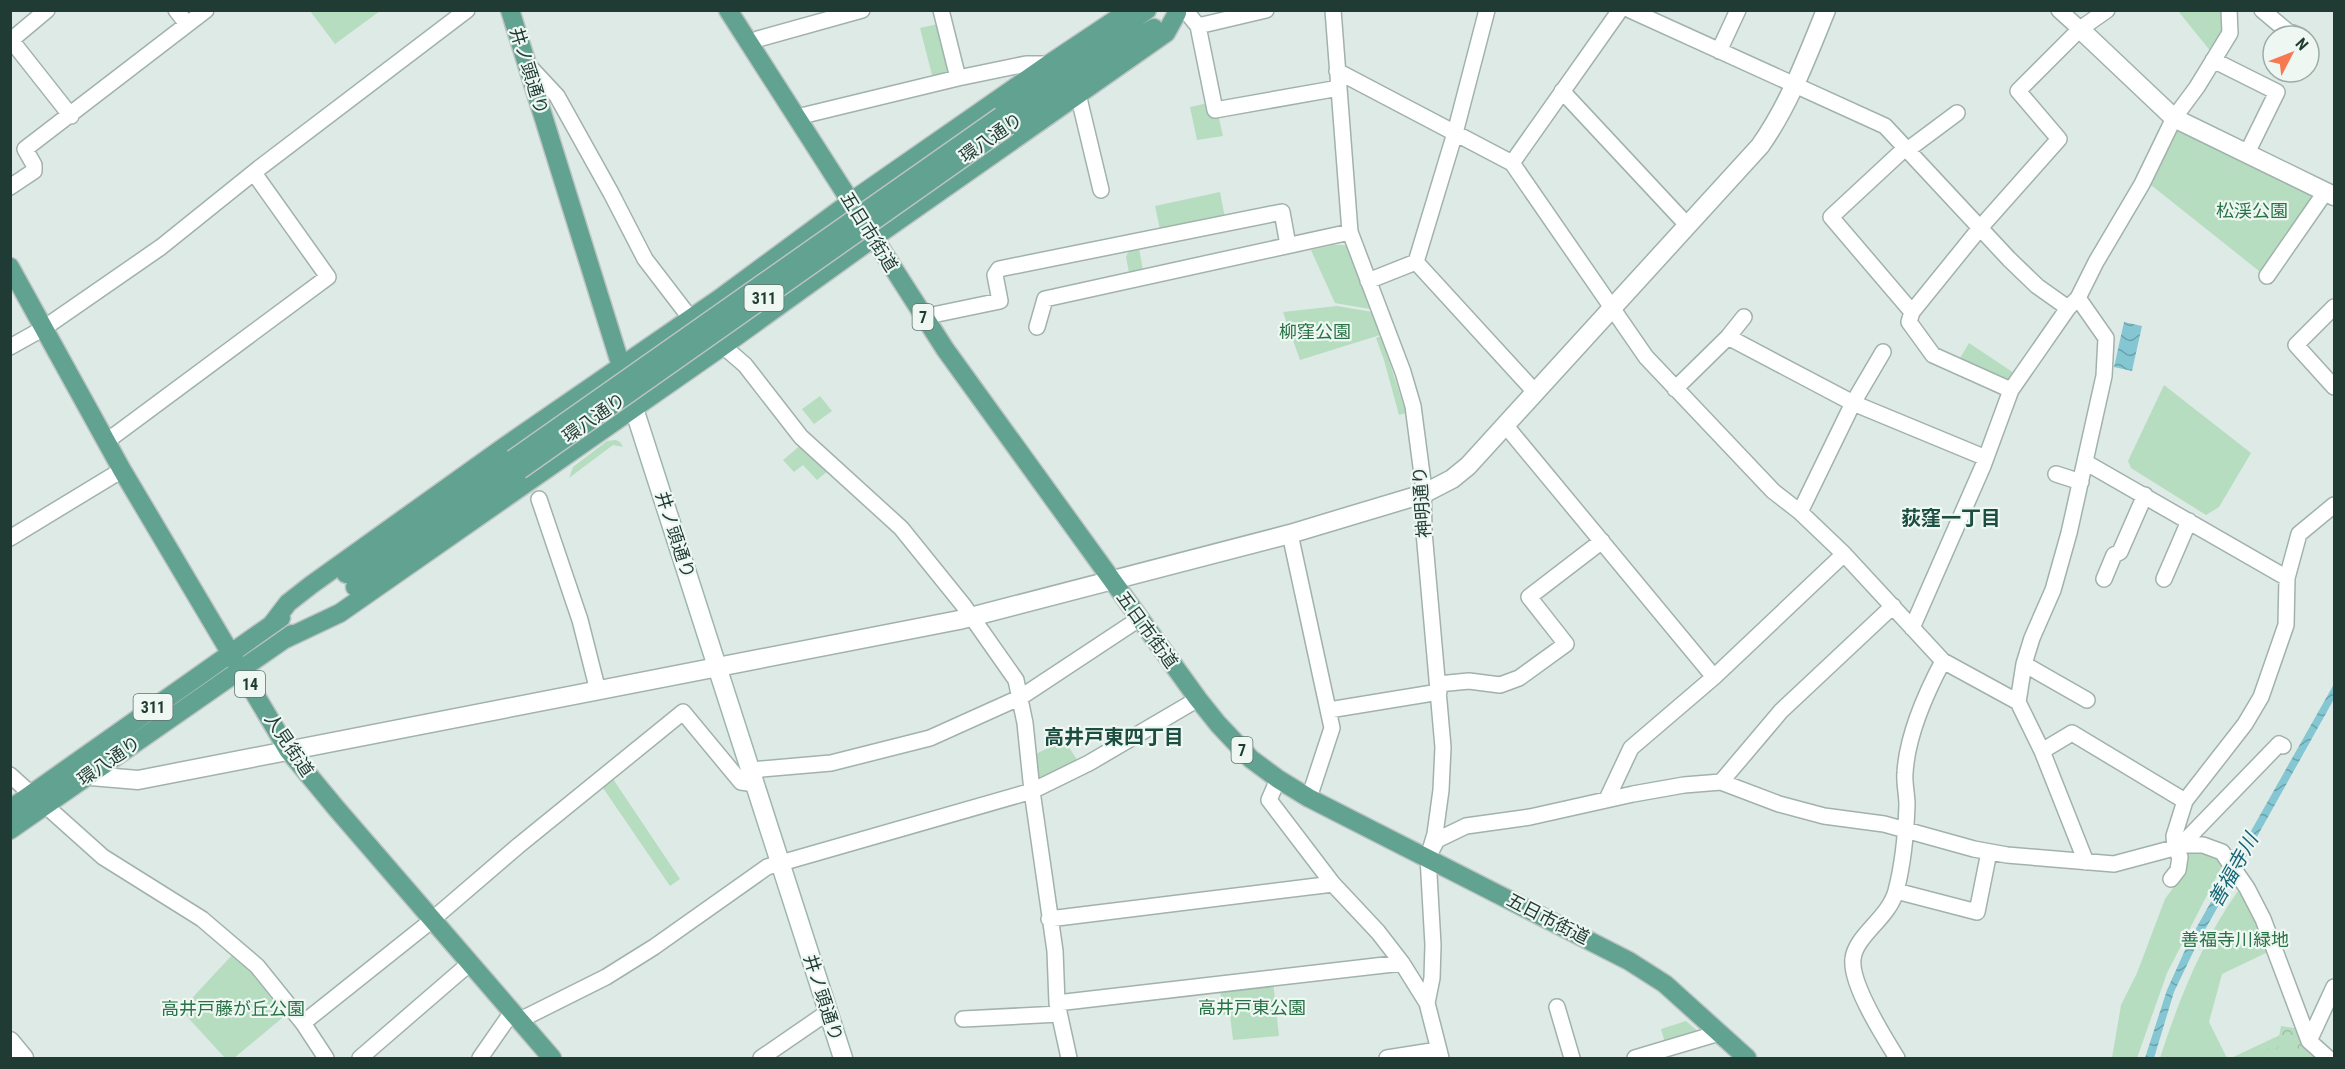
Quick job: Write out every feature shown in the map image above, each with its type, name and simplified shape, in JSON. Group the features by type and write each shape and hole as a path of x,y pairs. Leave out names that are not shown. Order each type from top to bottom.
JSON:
{"main road":[{"name":"井ノ頭通り","path":"510,10 621,366"},
{"name":"五日市街道","path":"728,10 872,239 965,379 1198,699 1244,753 1278,779 1309,798 1629,961 1665,984 1748,1059"},
{"path":"272,624 288,603 311,585 504,447 691,319 849,203 1130,10"},
{"name":"環八通り","path":"10,830 283,640 1005,121 1147,10"},
{"path":"283,640 340,613 723,346 1166,33 1181,11"},
{"name":"環八通り","path":"10,809 231,651 395,541 1005,121 1181,11"},
{"name":"人見街道","path":"10,267 122,470 288,750 552,1059"}],"street":[{"path":"47,10 11,40 71,116"},
{"path":"176,10 188,24"},
{"path":"10,187 34,171 34,165 25,149 71,116 206,10"},
{"path":"10,346 44,328 161,247 467,10"},
{"path":"750,45 759,39 862,10"},
{"path":"941,10 958,78"},
{"path":"1197,26 1266,10"},
{"name":"神明通り","path":"1333,10 1350,232 1400,362 1413,406 1423,494 1443,747 1441,790 1435,834 1428,857 1433,945 1432,978 1427,1003"},
{"path":"1416,262 1455,132 1487,10"},
{"path":"1512,163 1620,10"},
{"path":"1630,10 1885,126 2037,286 2073,303 2106,338 2104,376 2069,533 2053,590 2032,638 2024,664 2018,702 2042,751 2086,862"},
{"path":"1719,51 1738,10"},
{"path":"10,775 33,792 67,775 90,774 138,780 971,617 1290,534 1423,494 1452,479 1468,466 1760,146 1773,127 1793,86 1826,10"},
{"path":"2059,10 2174,118 2330,194 2267,276"},
{"path":"2011,390 1933,355 1909,322 1912,312 1980,228 2059,139 2018,91 2080,29 2107,10"},
{"path":"1912,628 1986,458 2011,390 2073,303 2142,184 2174,118 2198,87 2230,33 2229,10"},
{"path":"1181,11 1197,26 1215,110 1339,88"},
{"path":"2270,13 2280,24"},
{"path":"2213,60 2277,92 2247,153"},
{"path":"797,117 958,78 1026,64 1049,64"},
{"path":"528,65 557,96 645,259 691,319"},
{"path":"1337,71 1512,163 1646,357 1675,389 1773,491 1800,512 1844,554 1943,661 2018,702"},
{"path":"1562,92 1688,226"},
{"path":"1078,94 1101,190"},
{"path":"1912,312 1831,217 1901,152 1957,113"},
{"path":"107,441 328,277 254,173"},
{"path":"923,317 1000,301 995,275 999,269 1271,214 1282,212 1288,245"},
{"path":"1037,327 1045,299 1350,232"},
{"path":"1368,281 1416,262"},
{"path":"1416,262 1536,393"},
{"path":"2334,307 2296,345 2334,387"},
{"path":"1675,389 1728,337 1744,317"},
{"path":"1728,337 1853,403 1986,458"},
{"path":"723,346 745,365 801,437 901,528 971,617 1016,681 1021,697 1056,967 1058,1008 1069,1059"},
{"path":"1800,512 1853,403 1884,352"},
{"name":"井ノ頭通り","path":"621,366 843,1059"},
{"path":"1506,426 1714,677"},
{"path":"2085,462 2288,578"},
{"path":"10,538 122,470"},
{"path":"2056,474 2081,482"},
{"path":"2104,579 2114,555 2120,552 2145,495"},
{"path":"539,498 580,620 598,691"},
{"path":"2171,879 2178,870 2180,847 2174,836 2185,801 2244,724 2261,697 2286,625 2288,578 2299,534 2334,505"},
{"path":"2164,579 2189,521"},
{"path":"1290,534 1332,728 1309,798"},
{"path":"1329,710 1469,681 1500,686 1520,678 1566,644 1529,597 1602,541"},
{"path":"1607,799 1631,748 1714,677 1844,554"},
{"path":"1721,782 1781,711 1893,606"},
{"path":"303,1023 433,920 526,839 683,712 741,782 753,777 831,763 930,738 1021,697 1140,619"},
{"path":"1897,1059 1866,1002 1852,961 1860,942 1886,912 1896,891 1905,829 1905,772 1924,697 1943,661"},
{"path":"2024,664 2087,700"},
{"path":"480,1059 516,1017 526,1017 606,977 654,947 767,867 1032,791 1089,763 1198,699"},
{"path":"2042,751 2072,733 2185,801"},
{"path":"2180,847 2279,744 2283,746"},
{"path":"1278,779 1269,800 1333,884 1378,932 1402,963 1427,1003 1439,1054 1387,1059"},
{"path":"1428,857 1437,840 1466,826 1530,817 1607,799 1684,785 1721,782 1779,804 1824,816 1884,824 1989,852 2114,864 2180,847 2214,848 2222,852 2243,882 2263,919 2309,1041 2328,1059"},
{"path":"46,806 103,857 202,920 257,966 303,1023 326,1059"},
{"path":"1896,891 1977,912 1989,852"},
{"path":"1049,919 1333,884"},
{"path":"360,1059 470,963"},
{"path":"963,1019 1402,963"},
{"path":"2309,1041 2334,987"},
{"path":"1557,1007 1572,1059"},
{"path":"761,1059 828,1012"},
{"path":"1635,1059 1719,1033"},
{"path":"10,1041 24,1059"}],"green space":[{"path":"310,11 380,11 335,44"},
{"path":"2178,11 2225,11 2226,26 2212,53"},
{"path":"938,24 949,70 948,75 933,79 920,28"},
{"path":"1208,103 1218,114 1223,136 1197,140 1190,107"},
{"name":"松渓公園","path":"2176,129 2319,194 2264,275 2151,185"},
{"path":"1220,192 1225,218 1161,234 1155,206"},
{"name":"柳窪公園","path":"1333,245 1346,245 1370,309 1335,303 1311,250"},
{"path":"1139,248 1144,276 1129,273 1126,257 1129,250"},
{"name":"柳窪公園","path":"1337,306 1372,312 1380,335 1300,360 1283,312"},
{"path":"1381,336 1406,413 1399,415 1376,338"},
{"path":"1969,343 2017,375 2011,387 1957,363"},
{"path":"2164,385 2251,453 2219,507 2206,515 2131,468 2128,461"},
{"path":"820,396 832,411 814,424 802,409"},
{"path":"616,440 623,447 613,445 569,478 573,467 607,441"},
{"path":"802,444 829,470 817,480 803,465 794,472 783,460"},
{"path":"1064,740 1080,764 1037,783 1034,755"},
{"path":"611,776 680,879 670,886 601,785"},
{"name":"善福寺川緑地","path":"2206,851 2220,858 2222,866 2167,973 2137,1058 2112,1058 2121,1005 2137,973 2165,899 2185,871 2186,852"},
{"name":"善福寺川緑地","path":"2240,888 2268,952 2222,974 2209,1022 2227,1058 2160,1058 2193,970 2226,908"},
{"name":"高井戸藤が丘公園","path":"233,954 253,971 287,1014 234,1058 225,1058 181,1010"},
{"name":"高井戸東公園","path":"1273,981 1279,1036 1233,1040 1230,1015 1223,1015 1220,989"},
{"path":"1686,1021 1702,1035 1666,1046 1661,1029"},
{"path":"2281,1026 2300,1029 2305,1049 2318,1058 2244,1058 2254,1049 2277,1048"},
{"path":"2295,1028 2304,1041 2323,1058 2231,1058"},
{"path":"2203,1051 2203,1058 2164,1058 2165,1054 2177,1057"}],"water":[{"path":"2124,322 2142,326 2132,371 2114,367"},
{"name":"善福寺川","path":"2334,684 2334,699 2197,944 2174,992 2154,1058 2145,1058 2167,990 2190,939"}],"district":[{"name":"荻窪一丁目","path":"1951,518"},
{"name":"高井戸東四丁目","path":"1114,737"}]}
